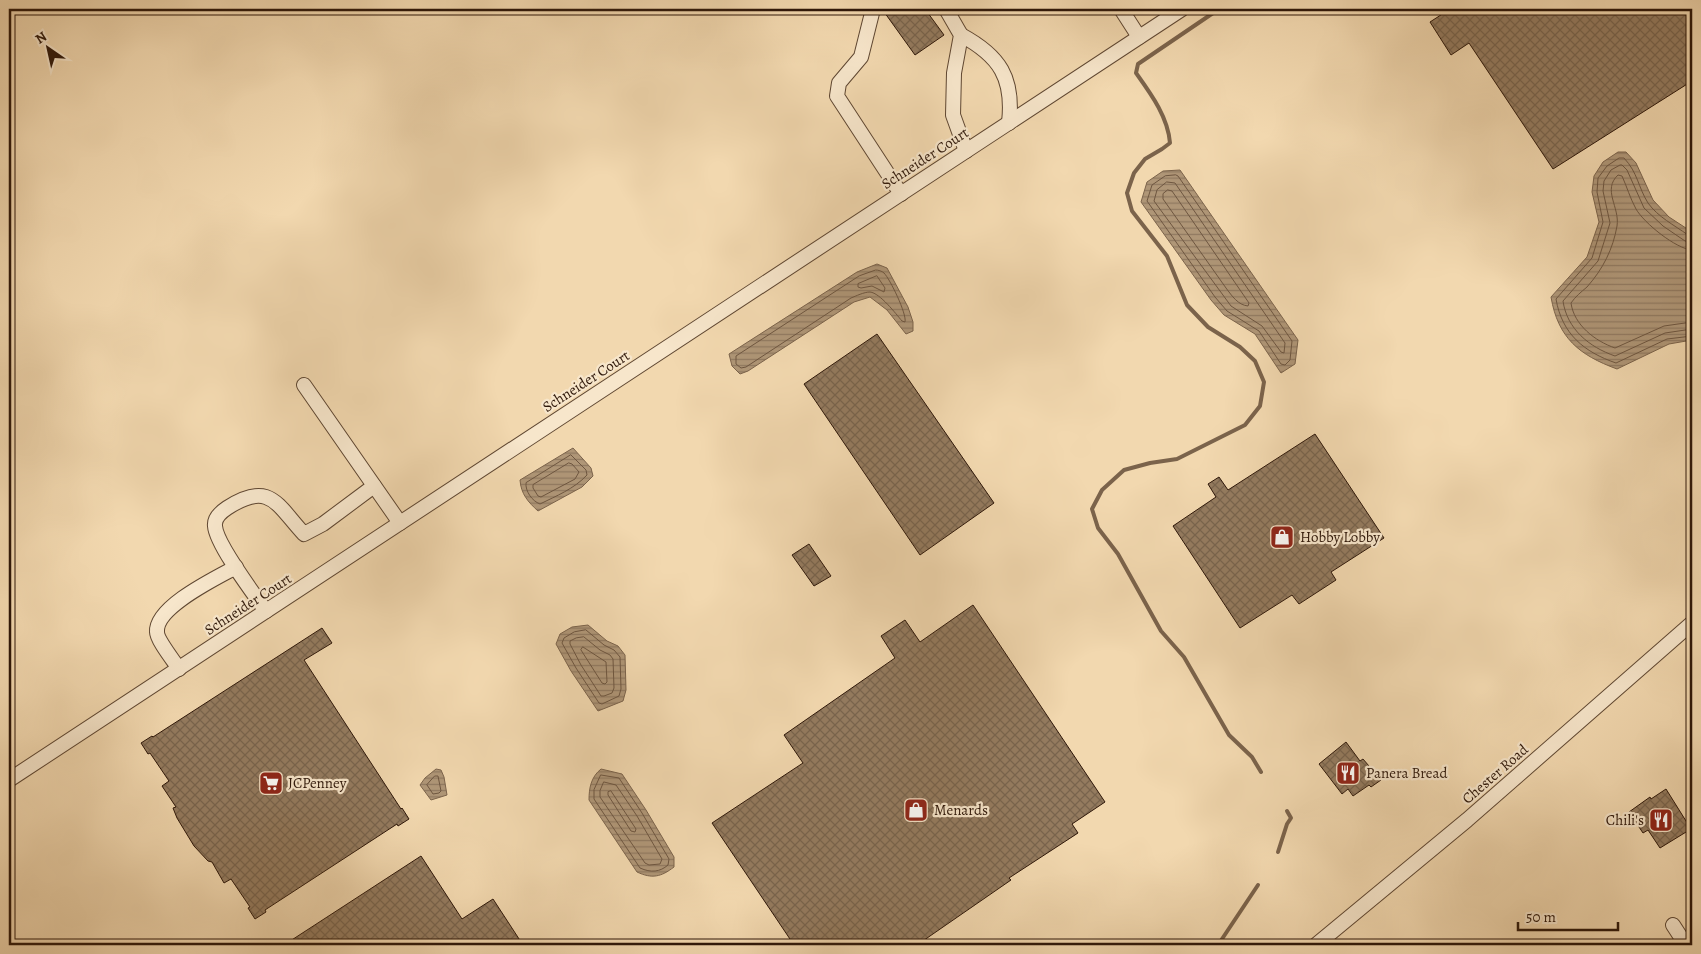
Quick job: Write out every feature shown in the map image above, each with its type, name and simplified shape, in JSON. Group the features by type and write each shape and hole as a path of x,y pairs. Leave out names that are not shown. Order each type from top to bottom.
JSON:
{"street":[{"path":"873,9 861,57 839,83 837,96 901,194"},
{"path":"946,9 961,35 993,56 1002,70 1011,104 1009,123"},
{"path":"1121,9 1139,37"},
{"name":"Schneider Court","path":"9,780 1182,9"},
{"path":"961,35 954,74 953,114 966,151"},
{"path":"304,385 400,523"},
{"path":"266,611 221,544 214,526 217,517 235,503 247,497 261,496 272,498 304,534 324,524 374,486"},
{"path":"179,669 156,634 162,615 192,591 236,567"},
{"name":"Chester Road","path":"1316,945 1467,820 1692,623"},
{"path":"1673,925 1686,945"}],"water":[{"path":"1618,152 1626,152 1636,163 1653,200 1669,217 1692,232 1692,340 1669,344 1617,369 1592,358 1572,343 1559,324 1551,297 1587,257 1599,222 1592,192 1594,176 1603,162"},
{"path":"1180,170 1298,340 1295,364 1281,373 1255,334 1224,315 1211,300 1141,202 1147,182 1163,171"},
{"path":"877,264 887,268 908,307 913,322 913,331 906,334 887,310 870,297 854,302 748,371 740,374 732,366 729,354 857,272"},
{"path":"573,448 591,468 593,476 582,487 538,511 526,497 520,480"},
{"path":"588,625 607,641 618,646 625,655 626,690 623,701 598,711 571,671 556,644 560,634 572,627"},
{"path":"436,769 441,770 444,777 447,795 431,800 420,785"},
{"path":"601,769 622,774 674,857 674,867 656,876 647,876 637,872 589,800 591,783"}],"building":[{"path":"882,9 925,9 944,35 915,55"},
{"path":"1450,9 1692,9 1692,81 1553,169 1469,43 1451,55 1430,22"},
{"path":"877,334 994,503 920,555 804,384"},
{"path":"1315,434 1384,538 1331,572 1336,580 1299,604 1292,595 1240,628 1173,526 1216,497 1208,484 1219,477 1228,490"},
{"path":"809,544 831,576 814,586 792,555"},
{"path":"973,605 1105,802 1072,824 1078,833 1009,878 1011,880 917,945 794,945 712,823 803,763 784,735 895,658 881,636 905,620 920,642"},
{"path":"322,628 332,643 304,660 409,819 398,826 397,824 265,910 266,912 255,919 248,908 250,907 231,879 224,883 212,862 208,861 194,846 177,818 173,808 176,807 162,786 169,781 141,743"},
{"path":"1346,742 1360,761 1363,759 1381,780 1371,787 1369,785 1353,796 1348,789 1342,794 1319,764"},
{"path":"1666,789 1691,829 1660,848 1648,830 1643,833 1629,812 1650,797 1651,799"},
{"path":"421,856 462,919 493,899 523,945 284,945"}],"waterway":[{"path":"1219,9 1138,64 1136,73 1162,115 1169,133 1170,143 1145,159 1134,173 1127,193 1132,211 1167,256 1187,305 1208,327 1240,347 1255,361 1264,382 1260,406 1245,425 1177,459 1150,463 1124,470 1102,490 1092,509 1098,528 1118,554 1161,631 1184,657 1229,735 1252,757 1261,772"},
{"path":"1278,852 1287,824 1291,818 1287,811"},
{"path":"1218,945 1258,885"}],"place":[{"name":"Hobby Lobby","path":"1282,537"},
{"name":"Panera Bread","path":"1348,773"},
{"name":"JCPenney","path":"271,783"},
{"name":"Menards","path":"916,810"},
{"name":"Chili's","path":"1661,820"}]}
